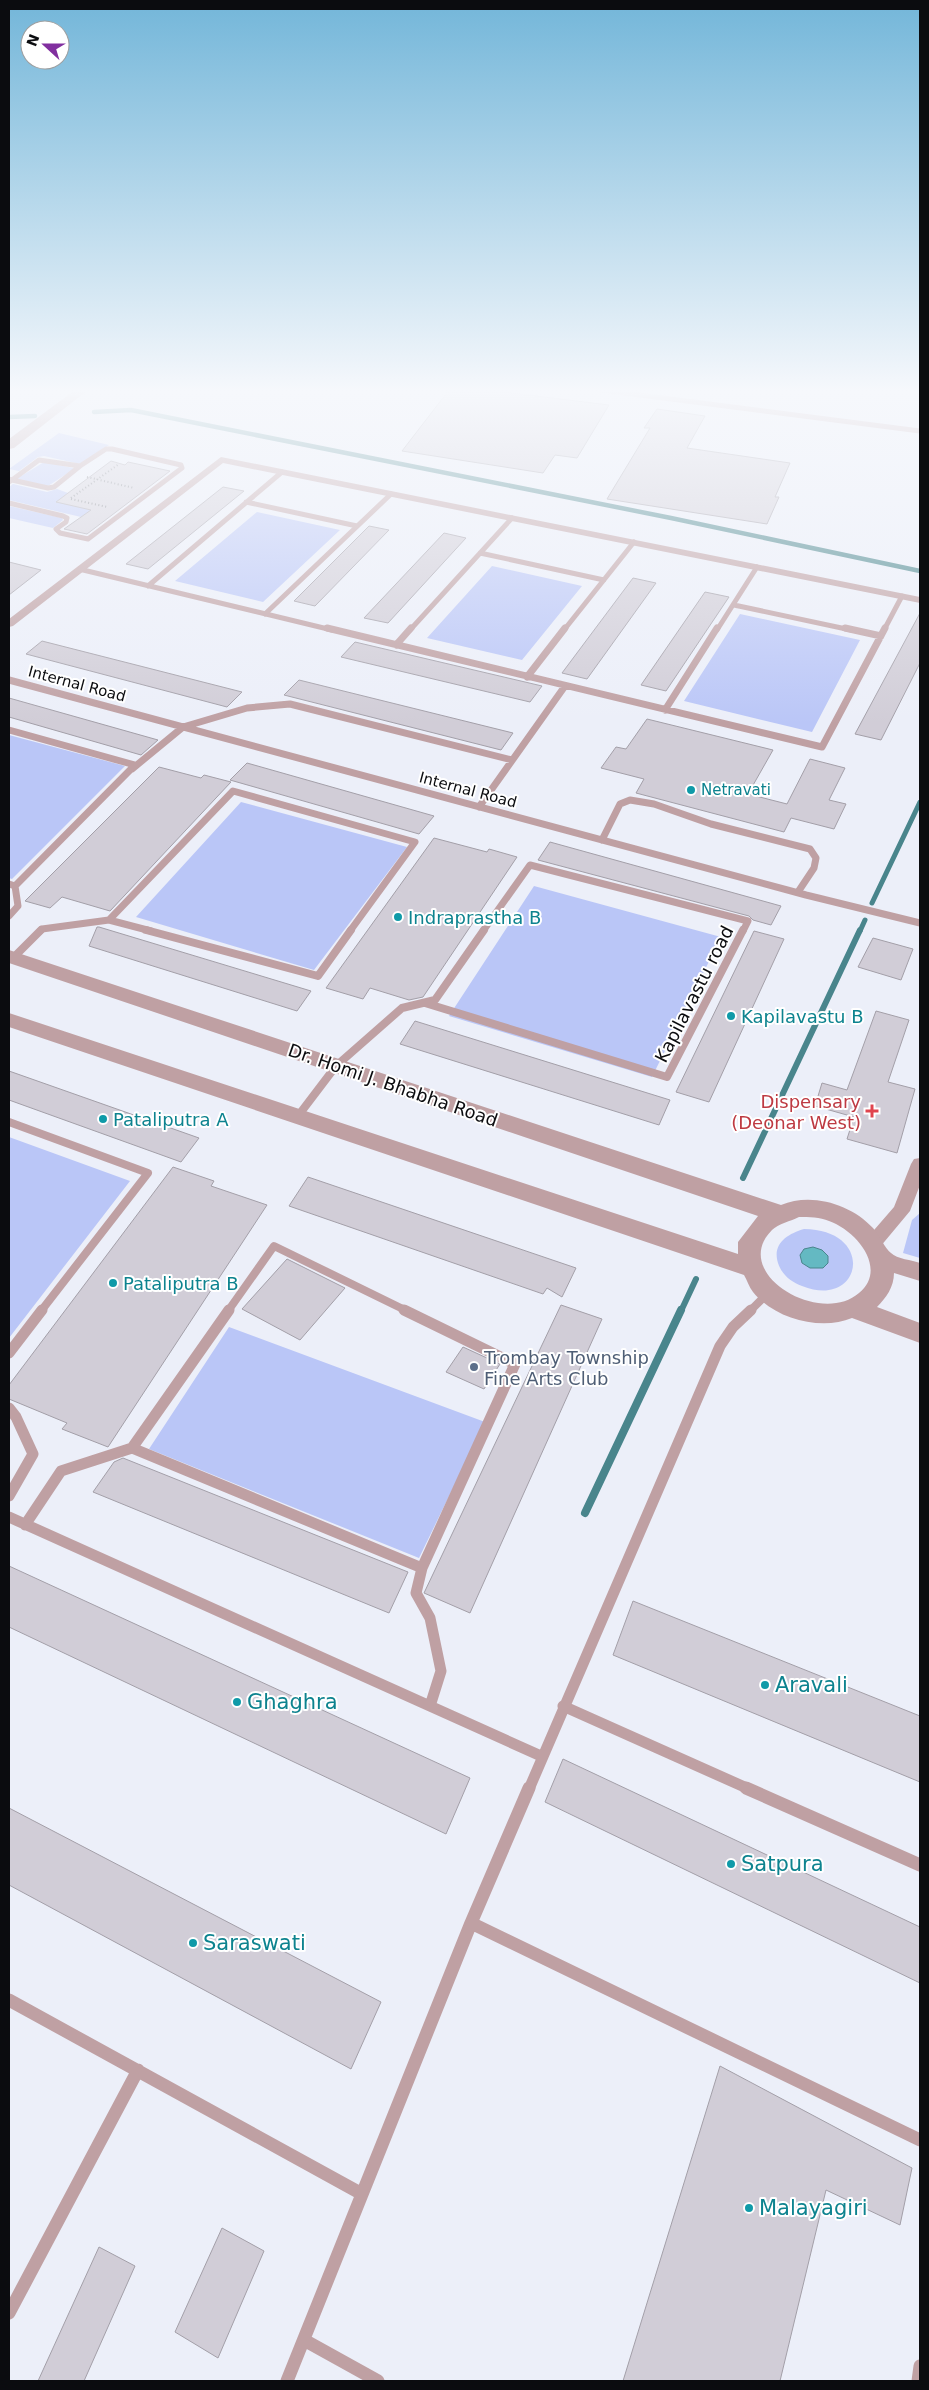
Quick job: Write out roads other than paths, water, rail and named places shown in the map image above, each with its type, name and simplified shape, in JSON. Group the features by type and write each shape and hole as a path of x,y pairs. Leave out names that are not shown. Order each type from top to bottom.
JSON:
{"street":[{"path":"9,624 167,502"},
{"path":"429,502 920,600"},
{"name":"Dr. Homi J. Bhabha Road","path":"11,957 777,1213"},
{"path":"9,1020 749,1267"},
{"path":"920,1164 901,1211 878,1251 882,1280 872,1297 855,1309 834,1314 810,1313 787,1306 768,1293 749,1267 748,1248 754,1234 763,1222 777,1213 797,1208 818,1209 839,1215 858,1225 878,1251 920,1272"},
{"path":"855,1309 920,1333"}],"lane":[{"path":"9,504 63,516 67,518 66,522 56,529 60,533 88,538 137,502"},
{"path":"148,586 246,502 357,526"},
{"path":"265,614 383,502"},
{"path":"396,645 512,518"},
{"path":"527,677 634,542"},
{"path":"480,553 604,580"},
{"path":"664,710 757,567"},
{"path":"79,569 822,747 902,596"},
{"path":"734,605 881,636"},
{"name":"Internal Road","path":"9,680 602,840 920,923"},
{"path":"479,807 565,686"},
{"path":"9,916 18,906 12,885 132,769 184,727 247,708 290,704 512,760"},
{"path":"9,730 135,766 132,769"},
{"path":"11,957 42,929 109,920 318,976 415,842 233,791 109,920"},
{"path":"602,840 620,804 630,800 654,804 711,824 810,849 816,858 814,868 798,892"},
{"name":"Kapilavastu road","path":"298,1116 336,1066 402,1008 435,1000 530,865 748,921 667,1077 425,1003"},
{"path":"9,1122 148,1174 9,1353"},
{"path":"25,1525 61,1471 132,1448 274,1246 515,1364 422,1568 416,1594 430,1618 441,1671 430,1706"},
{"path":"287,2381 471,1922 541,1756 720,1346 733,1326 768,1293"},
{"path":"9,1408 16,1417 33,1454 9,1496"},
{"path":"132,1448 422,1568"},
{"path":"9,1517 541,1756"},
{"path":"563,1706 920,1865"},
{"path":"471,1922 920,2140"},
{"path":"9,2000 362,2194"},
{"path":"9,2313 138,2070"},
{"path":"304,2340 378,2381"},
{"path":"918,2381 920,2366"}],"waterway":[{"path":"589,502 920,571"},
{"path":"872,903 920,802"},
{"path":"860,931 865,920"},
{"path":"743,1178 860,930"},
{"path":"681,1311 696,1279"},
{"path":"585,1513 681,1310"}],"place":[{"name":"Netravati","path":"691,790"},
{"name":"Indraprastha B","path":"398,917"},
{"name":"Kapilavastu B","path":"731,1016"},
{"name":"Dispensary (Deonar West)","path":"872,1111"},
{"name":"Pataliputra A","path":"103,1119"},
{"name":"Pataliputra B","path":"113,1283"},
{"name":"Trombay Township Fine Arts Club","path":"474,1367"},
{"name":"Aravali","path":"765,1685"},
{"name":"Ghaghra","path":"237,1702"},
{"name":"Satpura","path":"731,1864"},
{"name":"Saraswati","path":"193,1943"},
{"name":"Malayagiri","path":"749,2208"}]}
